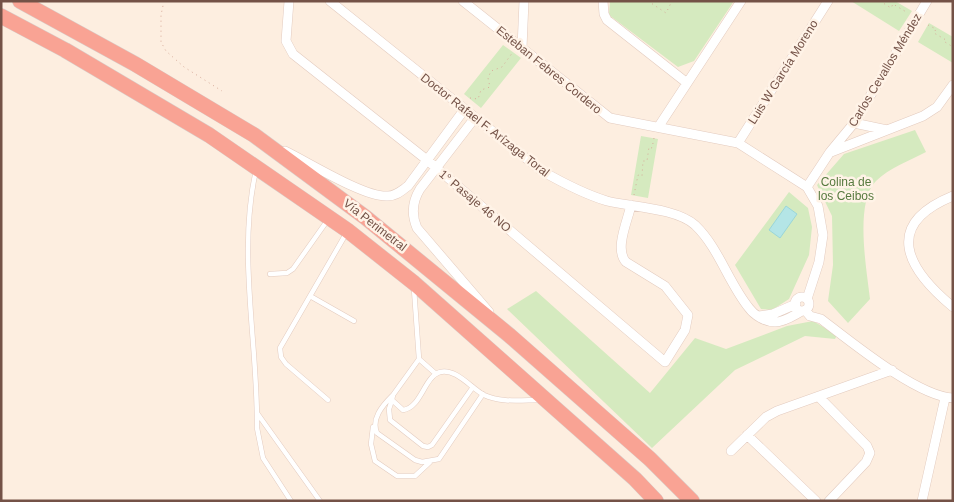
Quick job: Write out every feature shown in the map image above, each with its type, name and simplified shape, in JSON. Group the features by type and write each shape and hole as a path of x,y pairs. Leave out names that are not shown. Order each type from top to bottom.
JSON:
{"highway":[{"name":"Vía Perimetral","path":"20,1 127,60 254,135 365,217 509,335 650,459 692,501"},
{"name":"Vía Perimetral","path":"1,16 209,135 347,230 414,283 635,479 656,501"}],"street":[{"name":"1° Pasaje 46 NO","path":"289,1 286,41 293,54 427,160 665,362 685,330 688,315 665,286 626,262 622,256 621,249 632,205"},
{"name":"Doctor Rafael F. Arízaga Toral","path":"330,1 474,119 542,171 581,192 664,211 693,223 711,244 749,308 759,316 804,305"},
{"name":"Esteban Febres Cordero","path":"463,1 610,118 622,122 659,126 738,143 807,187"},
{"path":"522,48 524,1"},
{"path":"603,1 604,14 607,20 687,83"},
{"path":"659,126 741,1"},
{"name":"Luis W García Moreno","path":"738,143 828,1"},
{"name":"Carlos Cevallos Méndez","path":"807,187 830,152 854,123 927,1"},
{"path":"830,152 923,116 937,107 953,85"},
{"path":"384,196 397,194 408,186 464,110"},
{"path":"413,216 414,201 418,192 474,119"},
{"path":"854,123 888,130"},
{"path":"254,135 367,192 406,200 411,207 417,228 509,335"},
{"path":"807,187 820,212 823,235 819,262 804,305 892,370 927,391 949,398 922,501"},
{"path":"953,196 929,207 915,221 908,241 910,260 922,278 953,308"},
{"path":"731,451 776,410 819,397 892,370"},
{"path":"819,397 867,446 870,453 866,462 829,501"},
{"path":"747,435 816,501"}],"lane":[{"path":"257,169 252,190 249,234 257,428 262,458 291,501"},
{"path":"270,274 287,273 293,268 329,218"},
{"path":"328,400 281,357 280,348 347,230"},
{"path":"414,283 419,360 392,398 383,405 374,426 370,444 375,461 397,476 415,476 430,462 439,459 483,394"},
{"path":"310,296 354,321"},
{"path":"419,360 436,374 451,373 483,394 501,400 546,400"},
{"path":"392,398 403,410 407,410 436,374"},
{"path":"392,398 389,409 390,420 423,446 428,447 432,445 472,387"},
{"path":"257,412 320,501"},
{"path":"374,426 377,433 415,460 430,462"}],"path":[{"path":"164,1 161,15 160,42 166,51 184,67 222,91"},
{"path":"648,1 666,13 672,1"},
{"path":"880,1 891,8 893,4 910,14"},
{"path":"928,25 936,30 934,33 953,47"},
{"path":"470,98 478,99 481,90 490,87 488,78 491,71 502,67 513,52"},
{"path":"634,195 638,175 642,176 643,161 647,161 649,147 652,148 654,138"}],"green space":[{"path":"610,1 734,1 694,61 678,67 609,15"},
{"path":"851,1 895,1 912,11 899,31"},
{"path":"929,23 953,37 953,63 918,42"},
{"path":"503,45 521,58 481,108 464,94"},
{"name":"Colina de los Ceibos","path":"915,130 926,152 887,172 876,181 869,191 865,205 864,238 870,299 848,323 828,301 833,265 832,216 817,185 844,154"},
{"path":"641,136 658,139 648,198 631,195"},
{"path":"789,192 808,208 812,227 809,255 789,299 772,310 761,309 735,265"},
{"path":"536,291 650,393 695,338 726,349 787,326 813,321 837,335 835,339 805,336 735,370 652,448 507,309"}],"water":[{"path":"786,206 797,214 780,238 769,230"}]}
